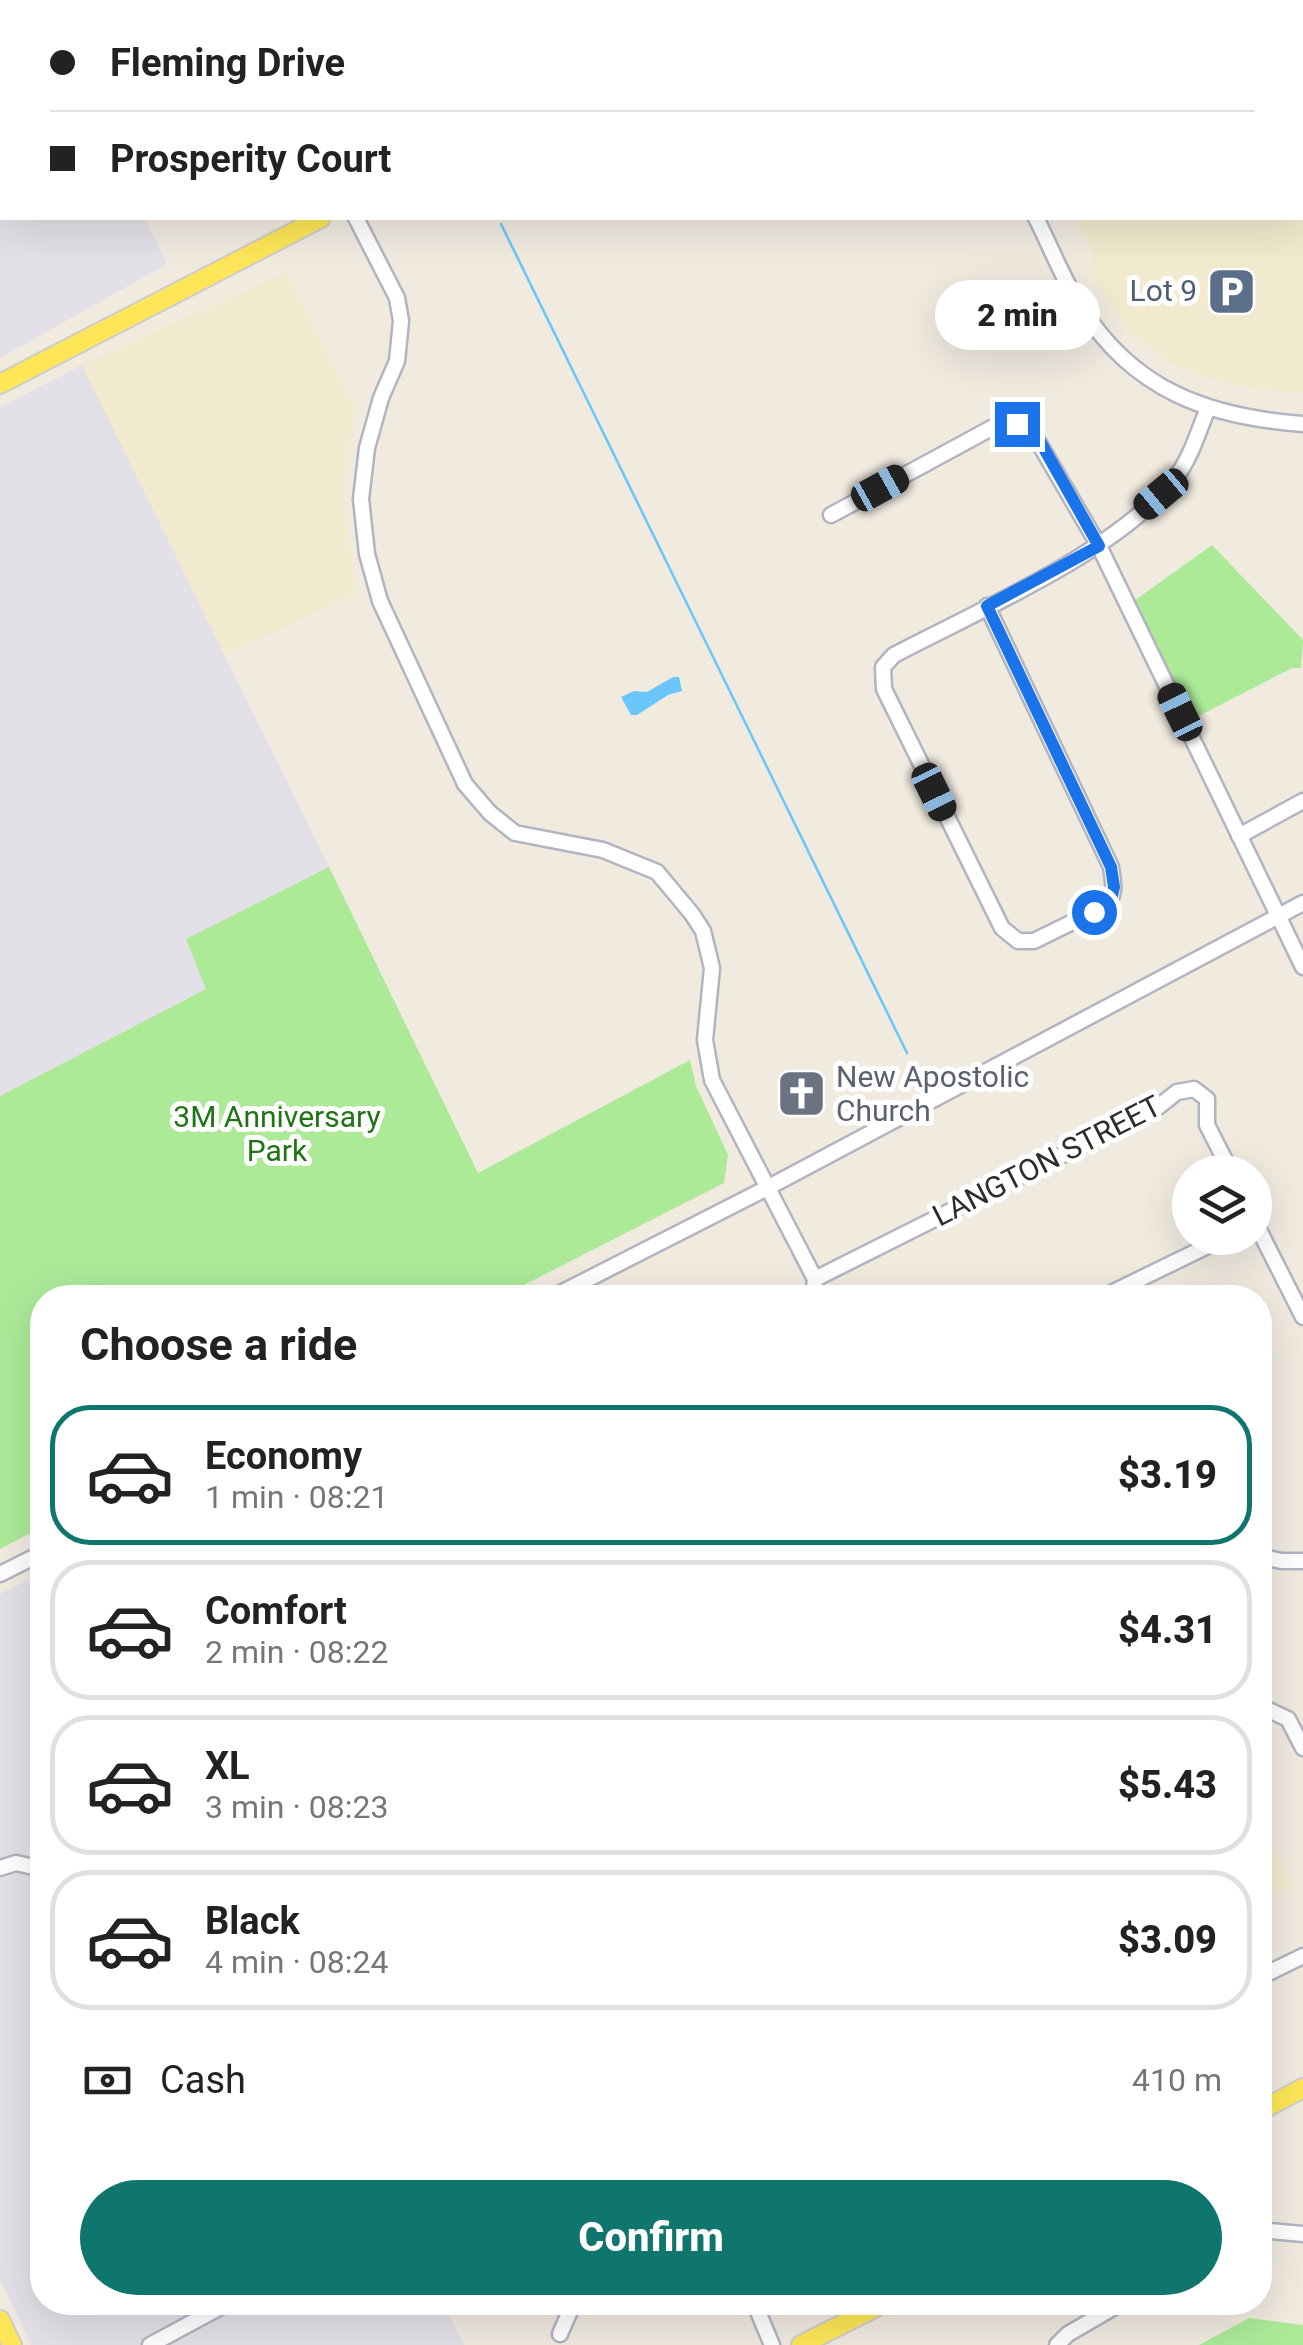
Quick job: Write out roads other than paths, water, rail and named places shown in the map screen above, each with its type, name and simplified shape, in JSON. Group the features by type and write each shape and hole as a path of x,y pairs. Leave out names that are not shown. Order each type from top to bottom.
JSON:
{"main road":[{"path":"0,384 316,220"},
{"path":"1272,2104 1303,2088"},
{"path":"801,2345 860,2315"},
{"path":"0,2320 12,2345"}],"street":[{"path":"357,220 397,298 401,320 397,361 366,448 361,499 367,554 380,602 466,784 490,812 515,832 603,850 657,872 692,914 703,932 712,968 705,1040 712,1080 815,1278 815,1285"},
{"path":"1037,220 1079,304 1099,333 1128,362 1166,389 1208,408 1257,420 1303,424"},
{"path":"987,606 1111,867 1114,887 1111,901 1105,906 1034,941 1018,941 1002,928 884,689 883,668 894,655 1099,546 1174,479 1185,464 1208,408"},
{"path":"830,515 997,426 1029,426 1099,546 1303,967"},
{"path":"1239,836 1303,801"},
{"path":"576,1285 1303,903"},
{"name":"LANGTON STREET","path":"815,1278 1158,1107 1177,1092 1194,1088 1207,1099 1207,1124 1222,1155"},
{"path":"1128,1285 1189,1255"},
{"path":"1272,1255 1303,1317"},
{"path":"1272,1559 1303,1561"},
{"path":"0,1574 30,1560"},
{"path":"1272,1712 1288,1719 1303,1748"},
{"path":"0,1868 16,1863 30,1866"},
{"path":"1272,1971 1303,1956"},
{"path":"1272,2231 1303,2234"},
{"path":"150,2345 206,2315"},
{"path":"560,2334 568,2315"},
{"path":"759,2315 772,2345"},
{"path":"1057,2345 1100,2315"}],"water":[{"path":"679,677 682,691 631,715 621,697 634,691 647,692"}],"waterway":[{"path":"501,224 907,1053"}],"place":[{"name":"Lot 9","path":"1232,291"},
{"name":"New Apostolic Church","path":"801,1094"}],"park label":[{"name":"3M Anniversary Park","path":"277,1134"}]}
